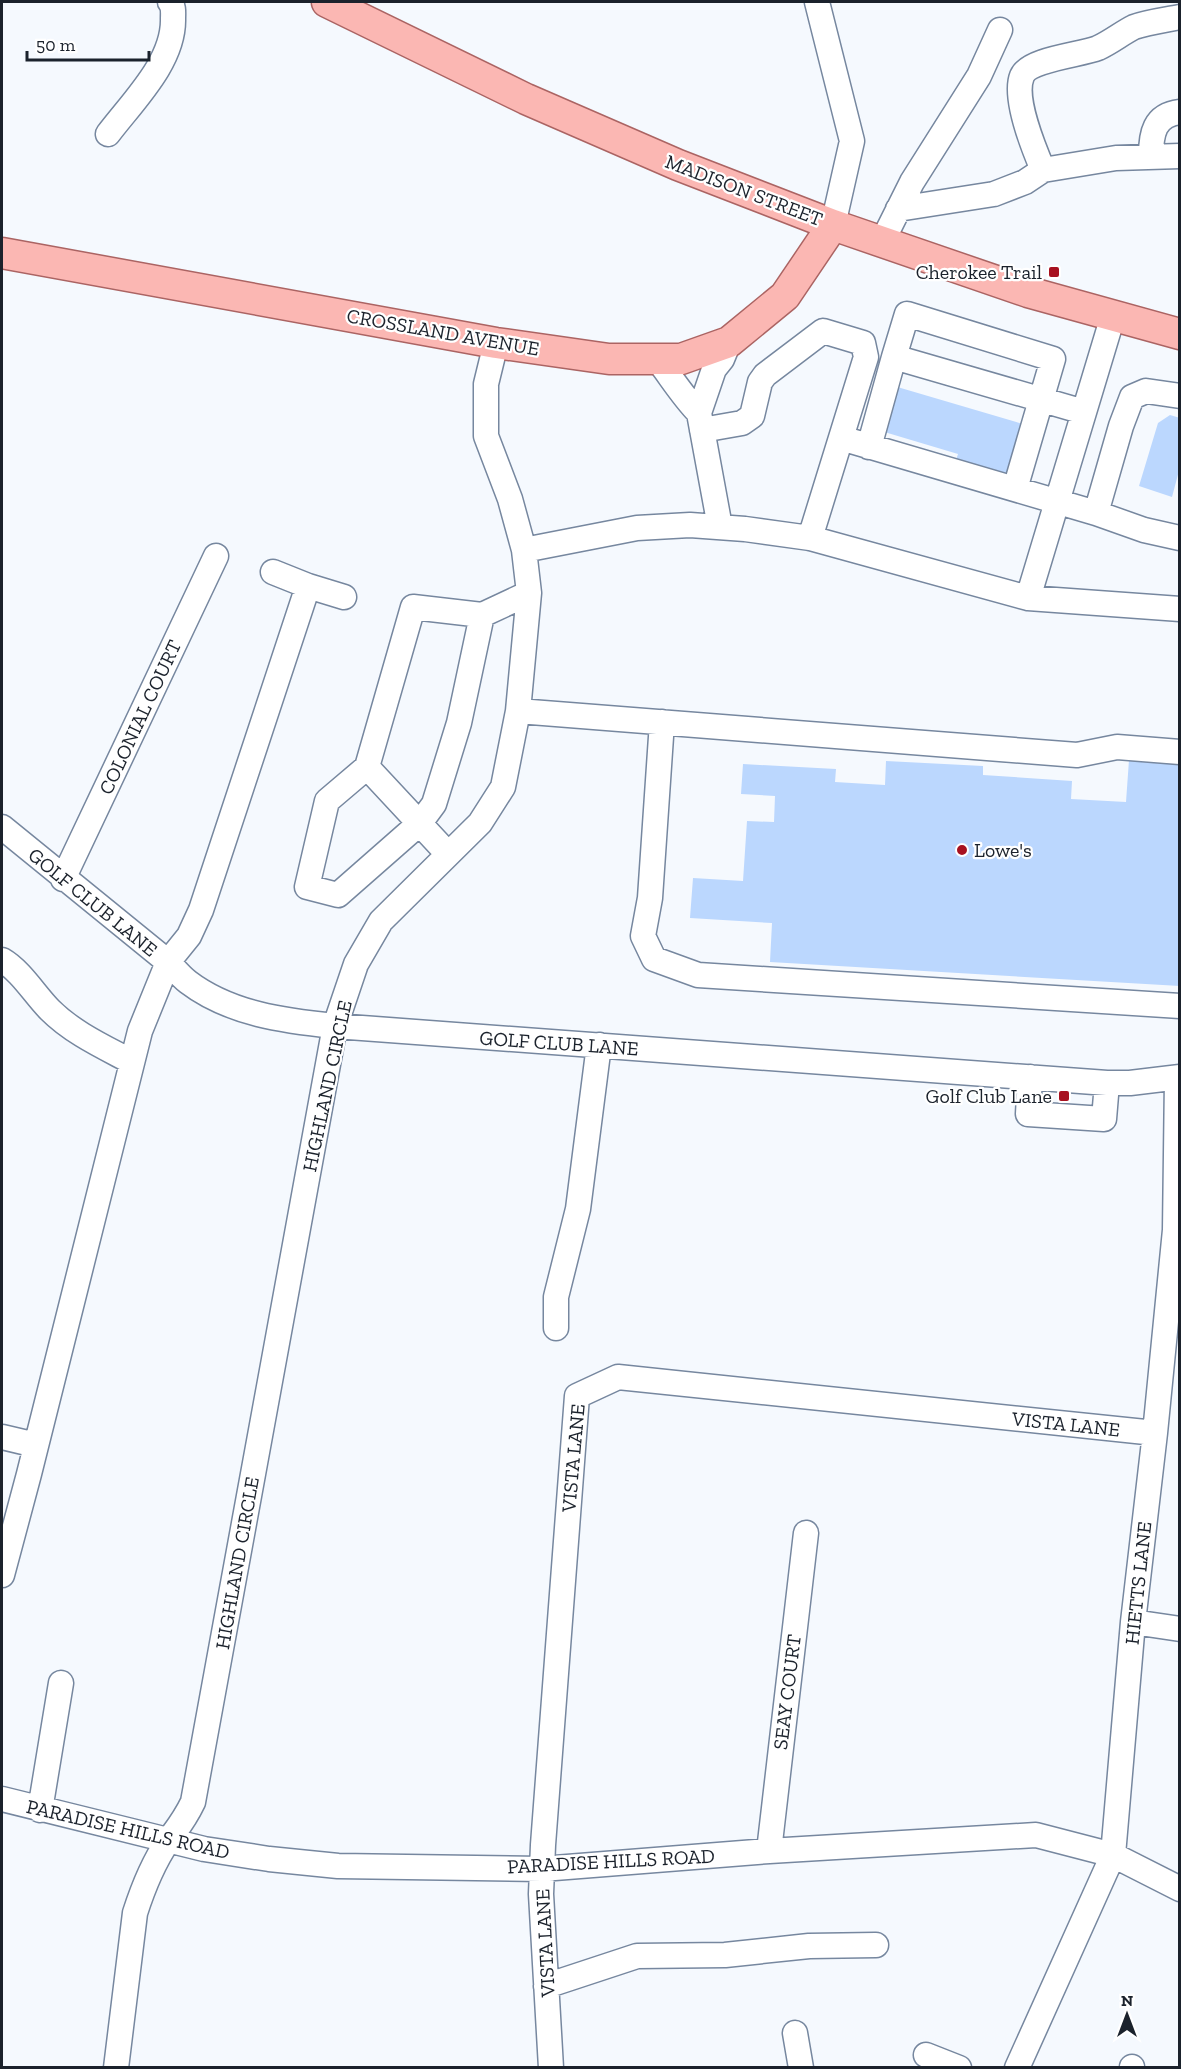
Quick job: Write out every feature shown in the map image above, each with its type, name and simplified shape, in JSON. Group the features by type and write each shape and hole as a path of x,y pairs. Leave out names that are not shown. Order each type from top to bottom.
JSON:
{"main road":[{"name":"MADISON STREET","path":"331,3 526,99 678,165 833,225 1028,292 1179,334"},
{"name":"CROSSLAND AVENUE","path":"2,253 496,343 609,359 681,359 729,342 785,296 833,225"}],"street":[{"path":"108,134 163,62 173,30 173,5 170,2"},
{"path":"817,2 852,141 833,225"},
{"path":"1043,170 1029,137 1020,96 1021,78 1026,70 1036,64 1098,48 1135,27 1179,17"},
{"path":"882,242 912,182 979,76 1000,30"},
{"path":"1151,156 1154,129 1161,118 1170,113 1179,112"},
{"path":"898,209 994,194 1025,182 1043,170 1116,158 1179,156"},
{"path":"869,447 907,314 1053,359 1015,489"},
{"path":"1028,598 1113,315"},
{"path":"701,422 742,423 752,416 760,382 765,375 823,331 863,343 866,351 810,538"},
{"path":"701,422 714,369 722,359 729,342"},
{"name":"HIGHLAND CIRCLE","path":"116,2067 135,1913 143,1889 168,1841 184,1821 193,1802 335,1026 356,964 381,921 480,824 503,787 518,711 529,593 524,550 510,499 486,436 486,384 496,343"},
{"path":"894,357 1084,412"},
{"path":"657,359 676,383 701,422 720,527"},
{"path":"1096,513 1121,426 1132,397 1146,391 1179,396"},
{"path":"841,438 1057,501 1144,530 1179,538"},
{"path":"524,550 637,528 690,525 720,527 810,538 1028,598 1179,609"},
{"name":"COLONIAL COURT","path":"63,879 216,556"},
{"path":"273,572 344,597"},
{"path":"2,1575 140,1031 168,962 189,936 201,910 308,586"},
{"path":"482,615 459,723 434,804 420,823 338,895 307,887 327,801 367,767 414,607 482,615 529,593"},
{"path":"518,711 1077,755 1117,747 1179,752"},
{"path":"662,722 650,890 643,936 654,959 698,975 1179,1006"},
{"path":"367,767 448,854"},
{"name":"GOLF CLUB LANE","path":"2,827 63,879 168,962 187,982 240,1009 300,1023 1107,1083 1130,1083 1178,1077"},
{"path":"2,960 51,1011 75,1030 132,1062"},
{"path":"556,1328 556,1297 578,1209 599,1046"},
{"path":"1030,1077 1028,1114 1104,1119 1107,1083"},
{"name":"HIETTS LANE","path":"1018,2067 1113,1855 1133,1622 1175,1230 1178,1077"},
{"name":"VISTA LANE","path":"551,2067 541,1894 577,1396 618,1377 1155,1433"},
{"path":"2,1437 36,1445"},
{"name":"SEAY COURT","path":"769,1851 806,1533"},
{"path":"1133,1622 1179,1629"},
{"path":"40,1810 60,1683"},
{"name":"PARADISE HILLS ROAD","path":"2,1799 204,1849 338,1866 408,1868 495,1866 542,1869 769,1851 1036,1835 1113,1855 1179,1889"},
{"path":"546,1986 637,1956 725,1955 809,1946 876,1945"},
{"path":"795,2033 801,2067"},
{"path":"926,2055 958,2067"}],"building":[{"path":"894,386 1023,424 1008,476 956,460 958,454 881,431"},
{"path":"1170,415 1180,418 1180,467 1172,497 1139,486 1158,423"},
{"name":"Lowe's","path":"1129,760 1180,763 1180,986 770,962 772,923 690,918 693,878 743,881 747,821 774,822 775,796 741,794 743,764 836,769 835,782 885,785 886,761 983,766 983,775 1072,781 1071,799 1126,802"}],"place":[{"name":"Cherokee Trail","path":"1054,272"},
{"name":"Lowe's","path":"962,850"},
{"name":"Golf Club Lane","path":"1064,1096"}]}
